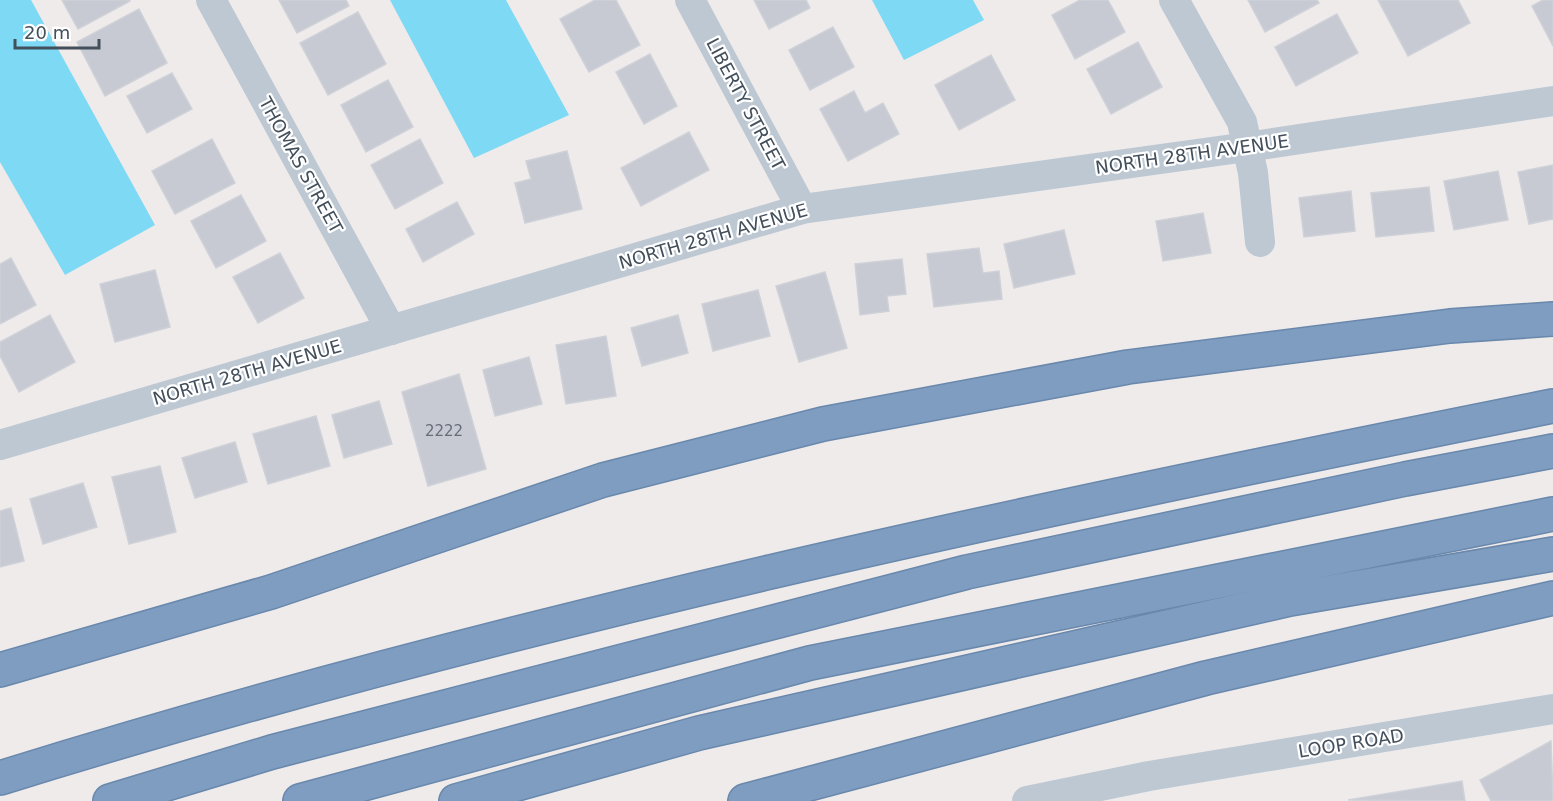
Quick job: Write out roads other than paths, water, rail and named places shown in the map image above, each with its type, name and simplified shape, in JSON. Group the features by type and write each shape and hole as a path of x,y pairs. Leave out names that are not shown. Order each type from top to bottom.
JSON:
{"highway":[{"path":"0,670 271,592 603,480 824,424 1128,367 1450,326 1553,320"},
{"path":"0,778 171,725 664,596 1253,466 1553,406"},
{"path":"110,801 272,752 967,572 1405,479 1553,452"},
{"path":"300,801 810,663 1553,514"},
{"path":"456,801 699,733 1278,601 1553,554"},
{"path":"745,801 1206,678 1553,598"}],"street":[{"name":"THOMAS STREET","path":"211,0 391,330"},
{"name":"LIBERTY STREET","path":"690,0 802,208"},
{"path":"1174,0 1242,122 1253,173 1260,242"},
{"name":"NORTH 28TH AVENUE","path":"0,445 802,208 1247,147 1553,100"},
{"name":"LOOP ROAD","path":"1027,801 1149,776 1553,709"}],"water":[{"path":"0,0 31,0 155,225 65,275 0,162"},
{"path":"390,0 506,0 569,115 474,158"},
{"path":"872,0 973,0 984,20 904,60"}]}
